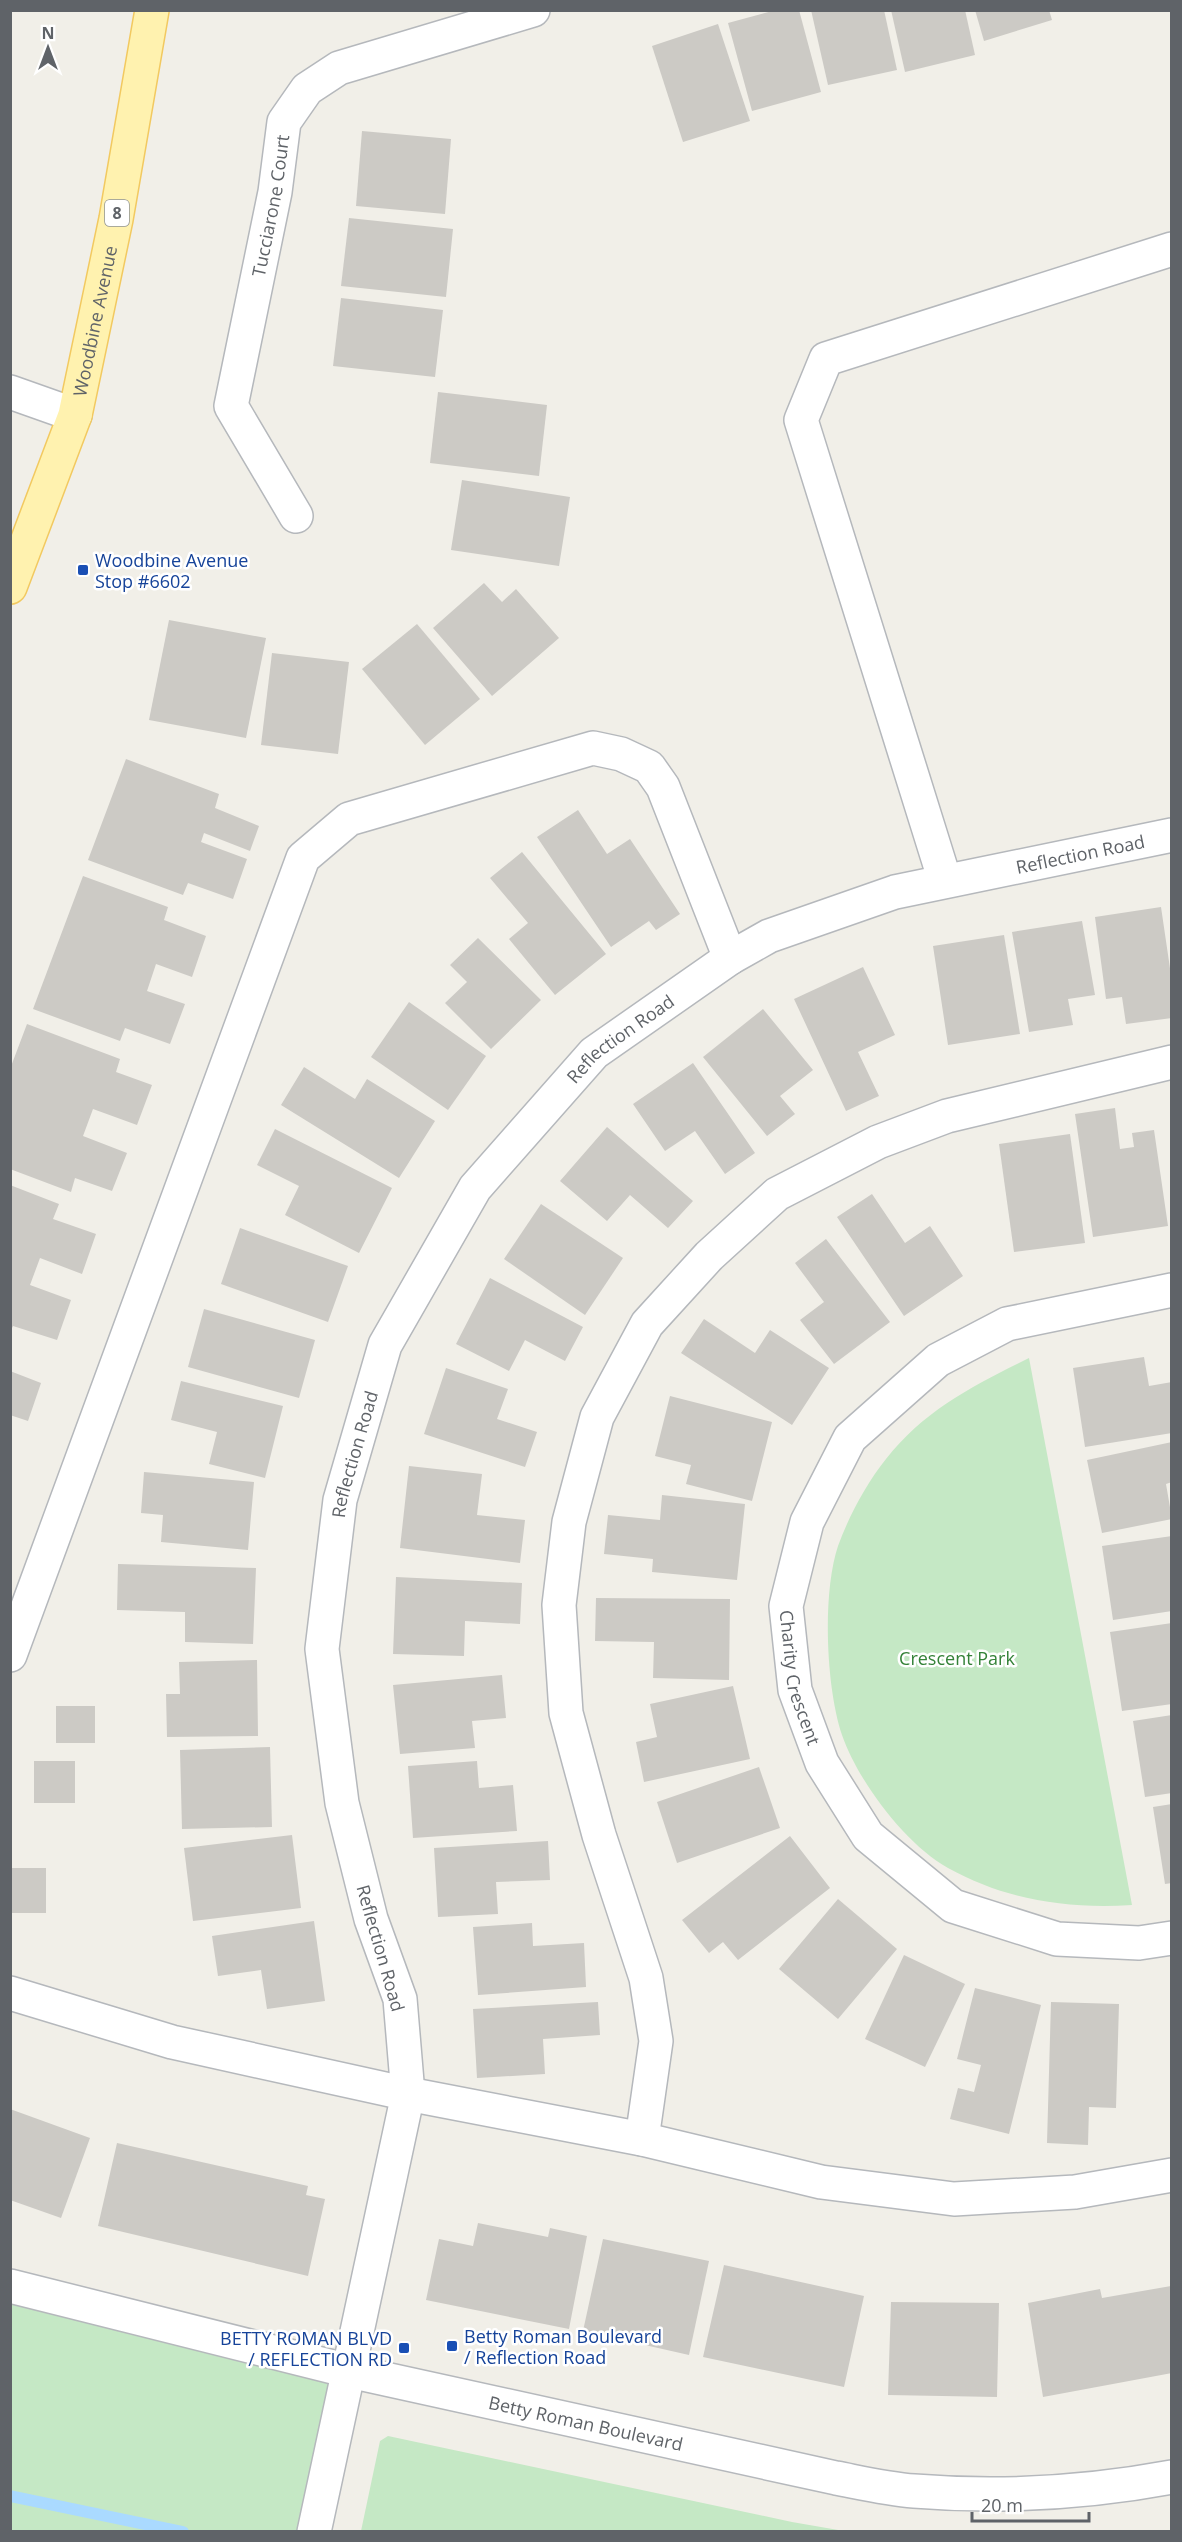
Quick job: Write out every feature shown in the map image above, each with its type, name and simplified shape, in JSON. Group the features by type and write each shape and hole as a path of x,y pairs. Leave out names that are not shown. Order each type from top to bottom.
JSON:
{"main road":[{"name":"Woodbine Avenue","path":"10,587 75,415 116,219 152,10"}],"street":[{"name":"Tucciarone Court","path":"296,516 231,406 274,192 284,122 307,89 339,68 503,16 533,10"},
{"path":"945,880 801,420 826,358 1172,249"},
{"path":"10,392 75,415"},
{"path":"10,1655 303,858 350,819 593,748 612,752 649,767 663,787 730,958"},
{"name":"Reflection Road","path":"314,2532 408,2094 400,1999 370,1919 342,1803 322,1649 343,1489 385,1345 475,1188 594,1053 730,958 769,936 895,892 1172,835"},
{"path":"642,2139 656,2041 646,1978 599,1834 566,1713 559,1605 569,1522 597,1418 647,1324 709,1256 777,1194 878,1142 948,1116 1172,1062"},
{"name":"Charity Crescent","path":"1172,1290 1007,1324 938,1360 850,1438 807,1522 786,1606 795,1690 822,1763 868,1836 953,1906 1057,1940 1138,1943 1172,1938"},
{"path":"10,1993 172,2042 408,2094 642,2139 820,2182 954,2199 1075,2192 1172,2175"},
{"name":"Betty Roman Boulevard","path":"10,2286 348,2372 837,2478 912,2491 987,2495 1065,2493 1172,2477"}],"green space":[{"name":"Crescent Park","path":"1029,1358 1132,1905 1060,1903 1014,1895 970,1879 932,1857 900,1828 859,1772 842,1735 832,1692 828,1614 833,1566 847,1523 859,1501 886,1459 917,1426 970,1388"},
{"path":"11,2286 355,2373 317,2531 11,2532"},
{"path":"388,2436 844,2531 361,2531 380,2441"}],"building":[{"path":"776,10 799,10 821,92 752,111 728,23"},
{"path":"811,10 884,10 897,70 828,85"},
{"path":"891,10 965,10 975,55 905,72"},
{"path":"975,10 1049,10 1052,20 984,41"},
{"path":"718,24 750,121 683,142 652,46"},
{"path":"362,131 451,139 445,214 356,206"},
{"path":"349,218 453,229 446,297 341,286"},
{"path":"341,298 443,310 435,377 333,366"},
{"path":"438,392 547,405 539,476 430,463"},
{"path":"462,480 570,497 559,566 451,550"},
{"path":"484,583 502,602 516,589 559,638 492,696 433,628"},
{"path":"169,620 266,638 246,738 149,720"},
{"path":"417,624 480,699 425,745 362,669"},
{"path":"272,653 349,662 338,754 261,745"},
{"path":"126,759 219,794 215,808 259,826 250,851 204,833 201,842 247,859 233,899 188,883 183,895 88,860"},
{"path":"578,810 607,854 630,839 680,914 656,930 649,921 611,947 537,837"},
{"path":"522,852 606,954 555,995 509,939 528,923 490,878"},
{"path":"83,876 168,907 164,920 206,936 192,977 156,964 147,991 185,1004 170,1044 125,1028 120,1041 33,1009"},
{"path":"1161,907 1172,982 1172,1018 1126,1024 1122,997 1106,999 1095,917"},
{"path":"1082,921 1095,995 1068,999 1073,1025 1029,1032 1012,932"},
{"path":"1004,935 1020,1034 948,1045 933,946"},
{"path":"478,938 541,1000 491,1049 445,1003 467,982 450,965"},
{"path":"863,967 895,1035 858,1052 879,1096 846,1111 794,999"},
{"path":"409,1002 486,1056 448,1110 371,1057"},
{"path":"763,1009 813,1070 780,1096 795,1114 767,1136 703,1057"},
{"path":"27,1024 120,1059 116,1072 152,1085 137,1125 93,1109 83,1136 127,1153 112,1191 75,1178 71,1192 10,1169 10,1069"},
{"path":"693,1063 755,1153 725,1174 695,1131 665,1151 633,1104"},
{"path":"304,1067 355,1099 367,1079 435,1121 399,1178 281,1105"},
{"path":"1115,1108 1120,1149 1134,1147 1132,1133 1154,1130 1168,1226 1093,1237 1075,1114"},
{"path":"607,1127 693,1201 668,1228 630,1195 607,1221 560,1181"},
{"path":"275,1129 392,1188 359,1253 285,1215 299,1186 257,1165"},
{"path":"1070,1134 1085,1243 1014,1252 999,1144"},
{"path":"10,1185 59,1204 53,1219 96,1234 82,1274 40,1258 30,1285 71,1300 57,1340 13,1326 10,1332"},
{"path":"872,1194 905,1243 930,1226 963,1276 904,1316 837,1217"},
{"path":"541,1204 623,1258 585,1315 504,1259"},
{"path":"240,1228 348,1266 328,1322 221,1284"},
{"path":"826,1239 890,1322 834,1364 800,1320 824,1302 795,1263"},
{"path":"490,1278 583,1327 565,1361 525,1340 509,1371 456,1344"},
{"path":"204,1309 315,1340 299,1398 188,1367"},
{"path":"704,1319 755,1353 770,1330 829,1368 792,1425 681,1353"},
{"path":"1144,1357 1149,1386 1172,1382 1172,1433 1085,1447 1073,1368"},
{"path":"446,1368 508,1389 497,1419 537,1432 525,1467 424,1434"},
{"path":"10,1371 41,1383 28,1421 10,1415"},
{"path":"181,1381 283,1406 265,1478 209,1464 217,1432 171,1420"},
{"path":"670,1396 772,1422 752,1501 686,1484 691,1465 655,1456"},
{"path":"1172,1442 1172,1482 1166,1484 1172,1519 1102,1533 1087,1460"},
{"path":"409,1466 482,1474 477,1515 525,1520 520,1563 400,1548"},
{"path":"144,1472 254,1482 248,1550 161,1542 163,1515 141,1513"},
{"path":"662,1495 745,1504 737,1580 652,1572 653,1559 604,1554 608,1515 660,1520"},
{"path":"1172,1536 1172,1611 1113,1620 1102,1546"},
{"path":"118,1564 256,1568 253,1644 185,1642 185,1612 117,1610"},
{"path":"396,1577 522,1583 520,1624 465,1621 464,1656 393,1654"},
{"path":"596,1598 730,1599 729,1680 653,1678 654,1642 595,1641"},
{"path":"1172,1623 1172,1704 1122,1711 1110,1632"},
{"path":"257,1660 258,1736 167,1737 166,1694 180,1694 179,1662"},
{"path":"502,1675 506,1718 472,1721 475,1748 400,1754 393,1685"},
{"path":"733,1686 750,1759 644,1782 636,1742 657,1737 650,1704"},
{"path":"56,1706 95,1706 95,1743 56,1743"},
{"path":"1172,1715 1172,1793 1145,1797 1133,1721"},
{"path":"270,1747 272,1827 182,1829 180,1750"},
{"path":"34,1761 75,1761 75,1803 34,1803"},
{"path":"477,1761 479,1788 513,1785 517,1831 413,1838 408,1766"},
{"path":"759,1767 780,1828 677,1863 657,1802"},
{"path":"1172,1804 1172,1883 1165,1884 1153,1807"},
{"path":"292,1835 301,1908 193,1921 184,1848"},
{"path":"790,1836 830,1888 738,1960 723,1942 709,1953 682,1920"},
{"path":"548,1841 550,1880 496,1882 498,1914 438,1917 434,1848"},
{"path":"10,1868 46,1868 46,1913 10,1913"},
{"path":"838,1899 897,1949 838,2019 779,1969"},
{"path":"314,1921 325,2001 267,2009 261,1970 218,1976 212,1936"},
{"path":"532,1923 533,1946 584,1943 586,1987 478,1995 473,1927"},
{"path":"904,1955 965,1984 925,2067 865,2039"},
{"path":"975,1988 1041,2005 1009,2134 950,2119 958,2088 974,2092 981,2065 957,2059"},
{"path":"598,2002 600,2035 543,2039 545,2074 477,2078 473,2009"},
{"path":"1051,2002 1119,2004 1116,2108 1089,2107 1088,2145 1047,2143"},
{"path":"10,2109 90,2138 61,2218 10,2200"},
{"path":"117,2143 308,2186 306,2195 325,2199 308,2276 98,2226"},
{"path":"478,2223 548,2237 550,2228 587,2236 569,2329 426,2300 439,2239 473,2246"},
{"path":"603,2239 709,2261 689,2355 583,2331"},
{"path":"724,2265 864,2296 844,2387 703,2357"},
{"path":"1171,2286 1172,2373 1043,2397 1028,2303 1100,2289 1102,2298"},
{"path":"891,2302 999,2303 997,2397 888,2395"}],"waterway":[{"path":"10,2496 183,2532"}],"place":[{"name":"Woodbine Avenue Stop #6602","path":"83,570"},
{"name":"Betty Roman Boulevard / Reflection Road","path":"452,2346"},
{"name":"BETTY ROMAN BLVD / REFLECTION RD","path":"404,2348"}]}
